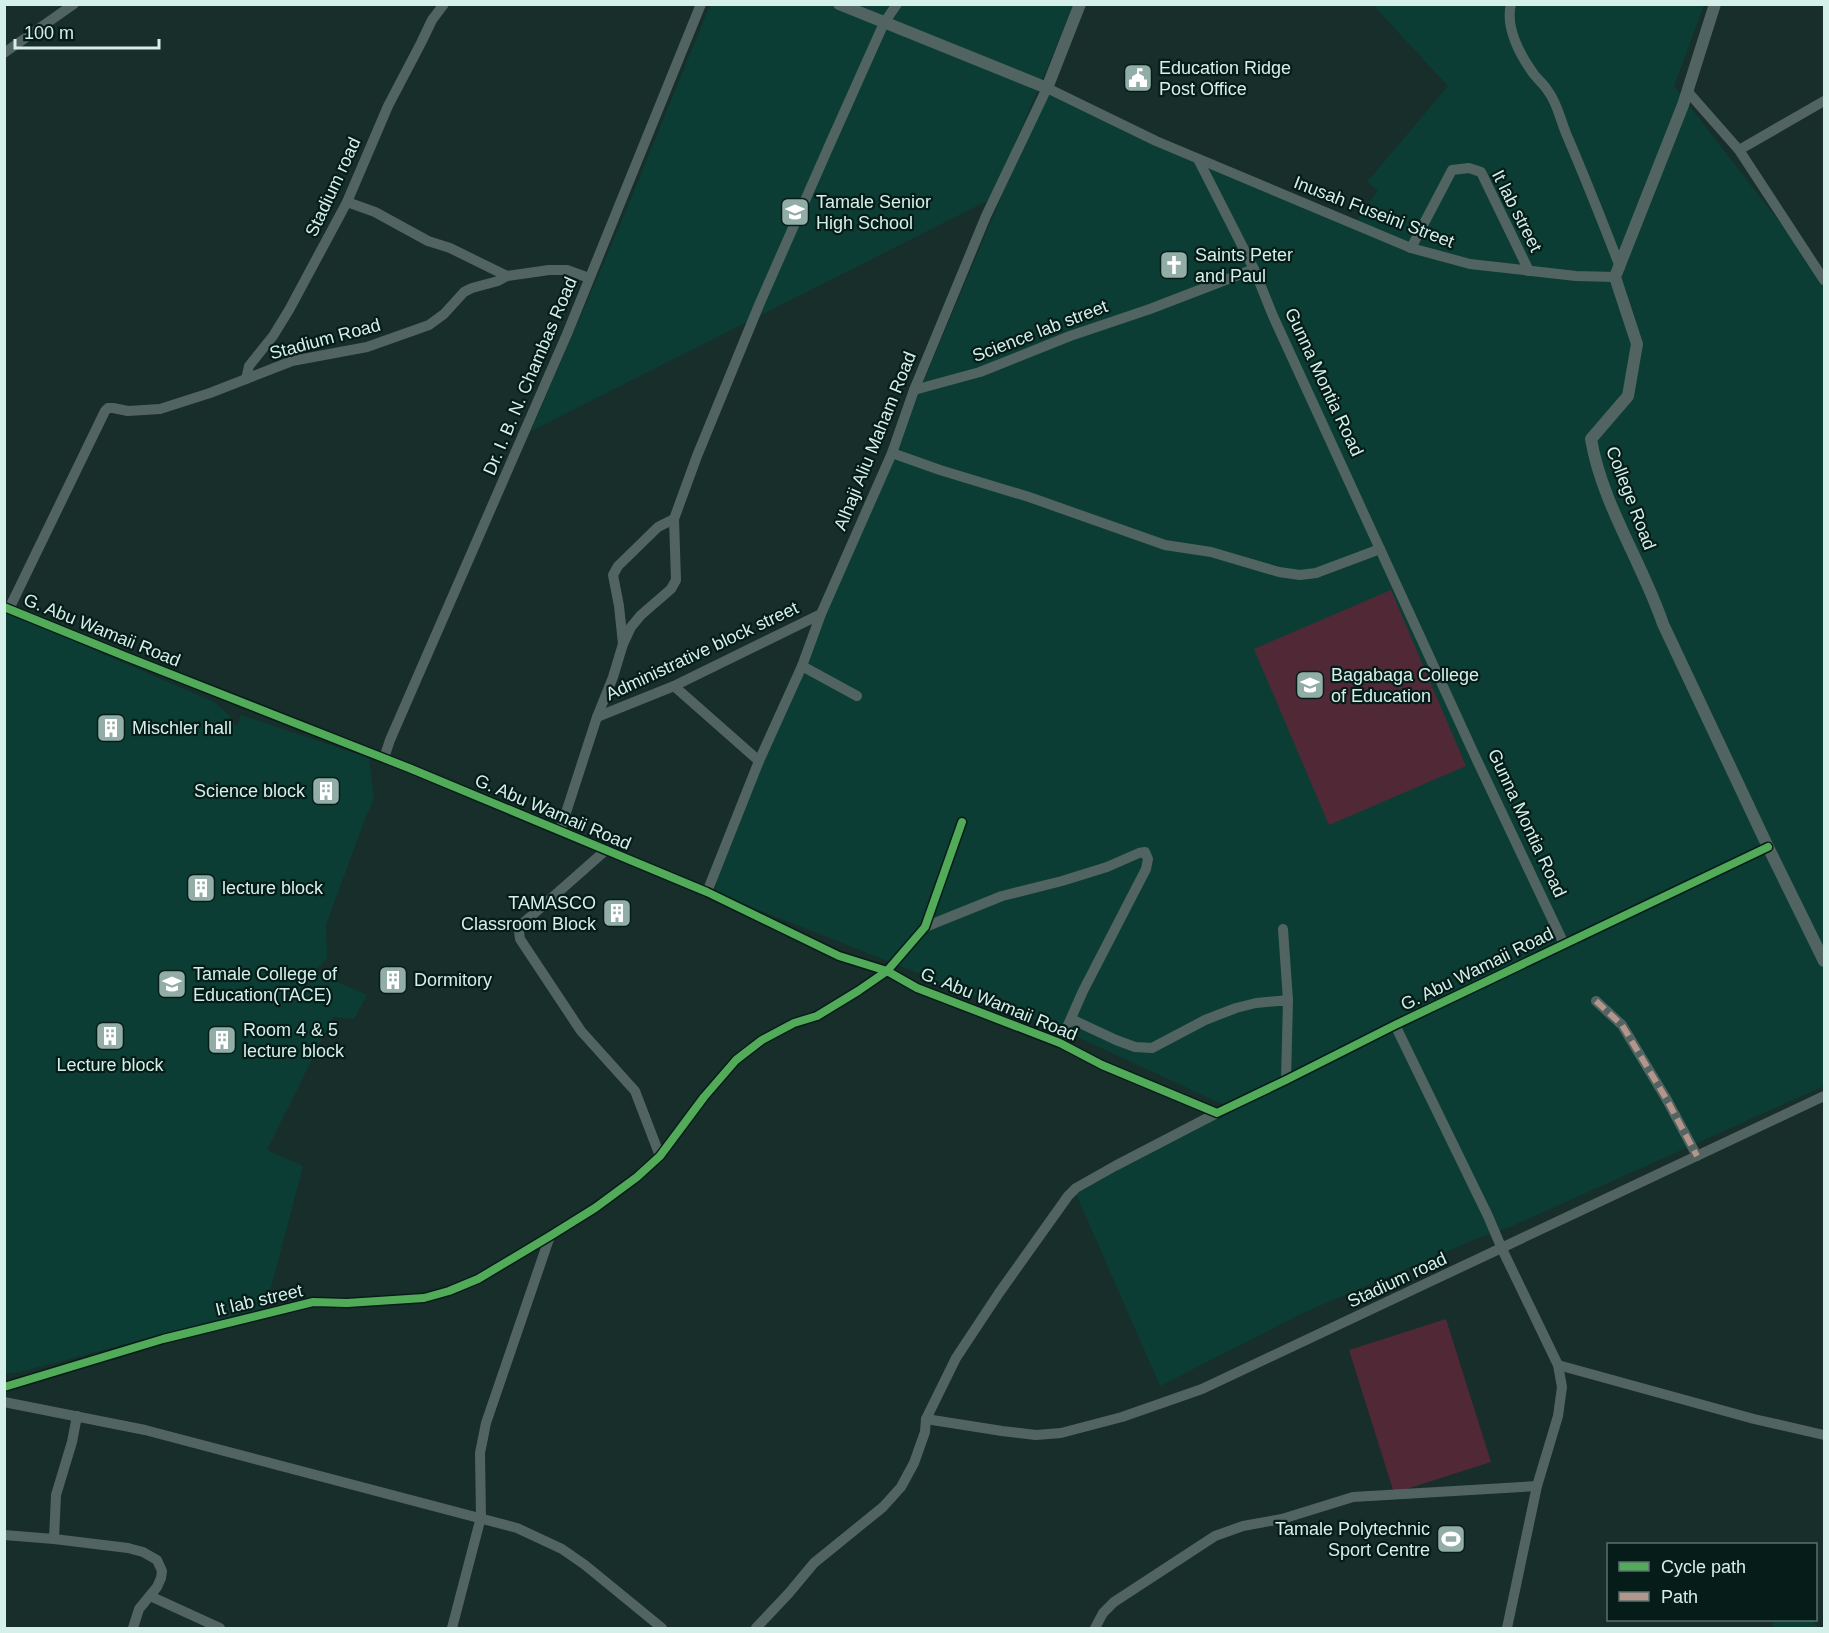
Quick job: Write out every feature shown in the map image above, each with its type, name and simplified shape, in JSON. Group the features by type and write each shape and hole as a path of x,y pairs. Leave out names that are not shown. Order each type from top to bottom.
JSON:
{"street":[{"path":"4,53 74,4"},
{"name":"Stadium road","path":"246,380 249,366 273,336 289,310 347,202 388,106 432,20 444,4"},
{"name":"Dr. I. B. N. Chambas Road","path":"384,758 563,344 701,4"},
{"path":"839,4 1047,88 1198,159"},
{"name":"Alhaji Aliu Maham Road","path":"707,892 759,761 802,666 821,614 892,453 914,390 986,216 1047,88 1080,4"},
{"path":"1510,4 1510,26 1518,46 1533,73 1550,92 1582,168 1618,272"},
{"path":"1618,272 1688,92 1715,4"},
{"path":"560,831 597,717 613,677 622,644 641,615 671,589 676,580 674,519 697,456 759,305 884,23 895,5"},
{"path":"1688,92 1739,150 1824,280"},
{"path":"1739,150 1824,101"},
{"name":"Inusah Fuseini Street","path":"1198,159 1411,248 1456,262 1576,276 1618,272"},
{"name":"Gunna Montia Road","path":"1198,159 1254,269 1273,316 1475,756 1564,944"},
{"name":"It lab street","path":"1411,248 1452,170 1469,168 1481,172 1529,271"},
{"path":"347,202 375,212 428,241 450,248 507,276"},
{"name":"Science lab street","path":"914,390 980,372 1070,336 1177,299 1254,269"},
{"name":"Stadium Road","path":"7,608 108,408 128,411 160,409 246,380 292,361 367,347 429,325 444,315 464,292 507,276 567,270 589,278"},
{"name":"College Road","path":"1618,272 1637,344 1628,396 1591,439 1594,459 1663,624 1767,847 1824,961"},
{"path":"892,453 1029,497 1165,545 1211,552 1279,572 1300,575 1316,573 1380,549"},
{"path":"622,644 619,606 612,575 618,566 658,527 674,519"},
{"name":"G. Abu Wamaii Road","path":"7,608 384,758 707,892 839,956 886,971 917,988 1060,1043 1102,1065 1218,1113 1395,1025 1767,847"},
{"name":"Administrative block street","path":"597,717 674,686 821,614"},
{"path":"802,666 857,696"},
{"path":"674,686 759,761"},
{"path":"925,927 962,822"},
{"path":"606,850 521,925 520,939 581,1031 635,1091 660,1156"},
{"path":"925,927 1002,896 1062,881 1145,852 1148,859 1146,869 1083,991 1060,1043"},
{"name":"It lab street","path":"4,1387 164,1339 258,1314 313,1302 347,1303 424,1298 478,1279 595,1208 637,1177 660,1156 704,1097 736,1060 762,1040 794,1023 817,1016 886,971 925,927"},
{"path":"1283,929 1288,1000 1286,1080"},
{"path":"1071,1018 1116,1040 1135,1047 1152,1048 1198,1024 1236,1008 1256,1003 1288,1000"},
{"path":"1596,1001 1622,1025 1697,1156"},
{"path":"1395,1025 1558,1365 1562,1387 1558,1416 1537,1486 1507,1629"},
{"name":"Stadium road","path":"926,1419 1036,1435 1061,1433 1122,1417 1202,1389 1824,1096"},
{"path":"756,1629 814,1563 883,1507 901,1487 914,1463 925,1432 926,1419 956,1358 1068,1196 1076,1188 1115,1166 1218,1113"},
{"path":"452,1629 481,1517 480,1453 486,1423 550,1236"},
{"path":"1558,1365 1754,1419 1824,1435"},
{"path":"4,1401 145,1430 517,1528 562,1549 585,1565 662,1629"},
{"path":"54,1539 56,1495 72,1442 77,1416"},
{"path":"1095,1629 1103,1613 1114,1602 1215,1536 1243,1526 1281,1519 1353,1497 1537,1486"},
{"path":"4,1535 143,1551 157,1560 162,1571 161,1578 139,1610 133,1629"},
{"path":"150,1596 220,1629"}],"shaded area":[{"name":"Tamale Senior High School","path":"710,5 1074,5 991,199 531,431 620,225"},
{"name":"Bagabaga College of Education","path":"1373,5 1704,5 1674,86 1824,279 1824,1086 1510,1227 1478,1238 1303,1313 1160,1386 1076,1194 1228,1107 1069,1033 726,897 716,892 715,877 1045,93 1352,227 1378,190 1367,182 1448,86"},
{"path":"1391,590 1466,766 1329,825 1254,649"},
{"name":"Tamale College of Education(TACE)","path":"4,611 214,702 227,713 237,727 241,715 369,758 374,799 326,925 327,958 314,972 367,995 354,1019 333,1017 267,1150 303,1166 266,1307 5,1374"},
{"path":"1446,1319 1491,1462 1394,1493 1349,1350"},
{"path":"1774,1621 1813,1621 1818,1628 1775,1628 1772,1625"}],"marked path":[{"path":"1596,1001 1622,1025 1697,1156"}],"cycle path":[{"path":"4,607 409,768 707,892 839,956 887,971 917,988 1060,1043 1102,1065 1217,1113 1395,1025 1768,847"},
{"path":"4,1387 163,1339 313,1302 347,1303 424,1298 478,1279 595,1208 637,1177 660,1156 704,1097 736,1060 762,1040 794,1023 817,1016 887,971 925,927 962,822"}],"place":[{"name":"Education Ridge Post Office","path":"1138,78"},
{"name":"Tamale Senior High School","path":"795,212"},
{"name":"Saints Peter and Paul","path":"1174,265"},
{"name":"Bagabaga College of Education","path":"1310,685"},
{"name":"Mischler hall","path":"111,728"},
{"name":"Science block","path":"326,791"},
{"name":"lecture block","path":"201,888"},
{"name":"TAMASCO Classroom Block","path":"617,913"},
{"name":"Dormitory","path":"393,980"},
{"name":"Tamale College of Education(TACE)","path":"172,984"},
{"name":"Lecture block","path":"110,1036"},
{"name":"Room 4 & 5 lecture block","path":"222,1040"},
{"name":"Tamale Polytechnic Sport Centre","path":"1451,1539"}]}
